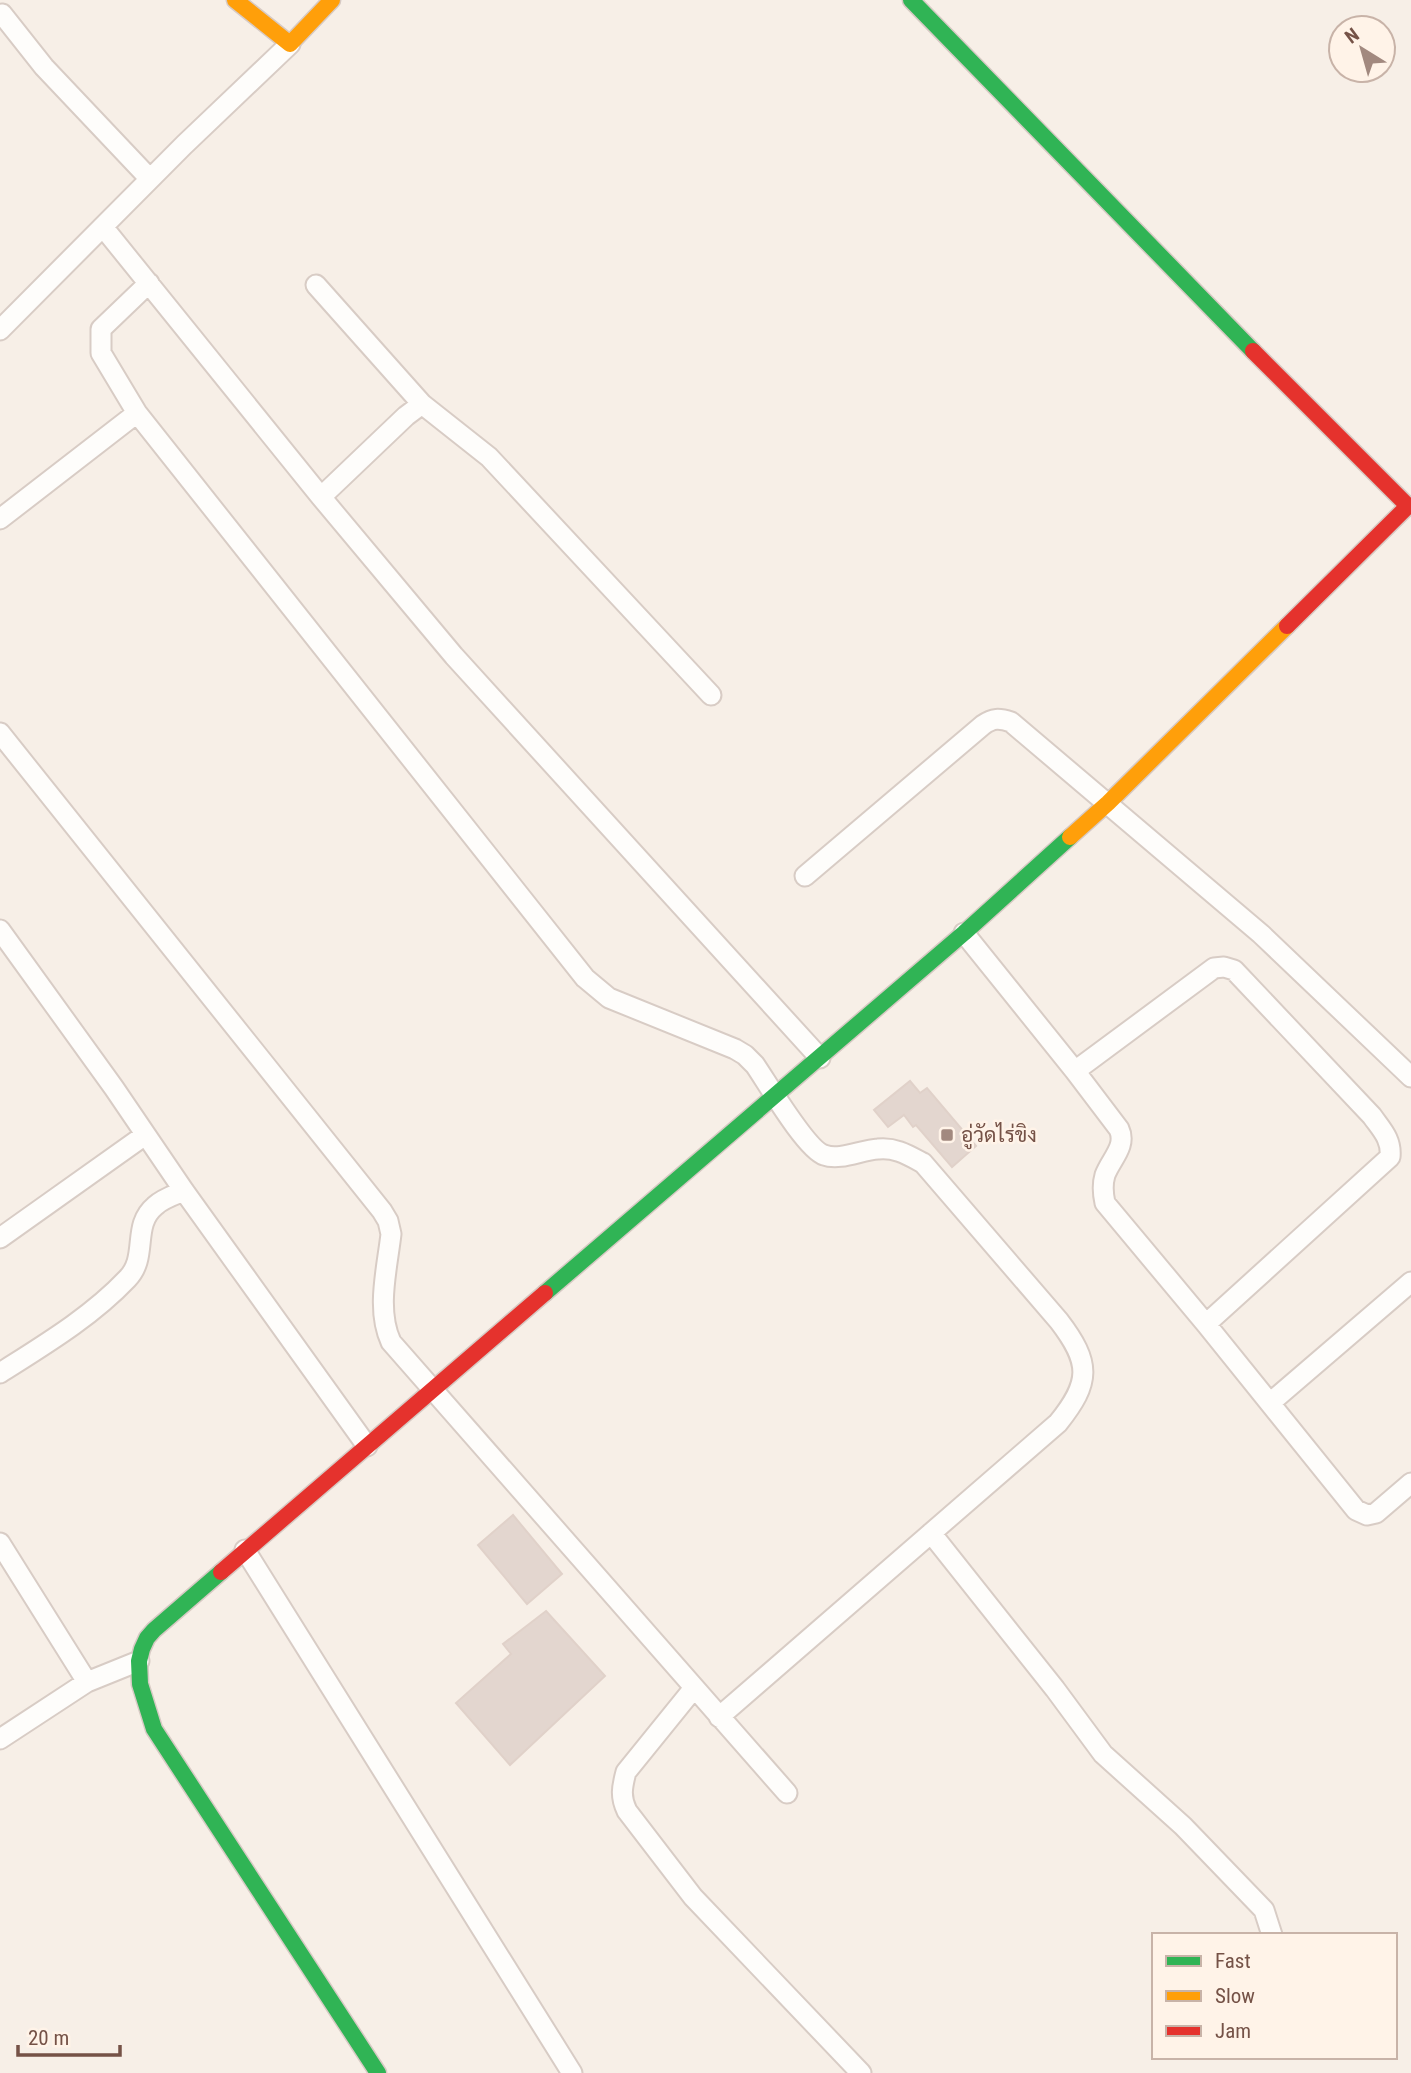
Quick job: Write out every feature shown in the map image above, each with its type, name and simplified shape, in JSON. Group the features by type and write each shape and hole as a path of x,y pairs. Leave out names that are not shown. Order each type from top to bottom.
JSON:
{"street":[{"path":"235,0 290,44 332,0"},
{"path":"378,2073 155,1729 138,1683 139,1661 146,1639 245,1550 964,933 1113,798 1409,508 1200,299 911,0"}],"lane":[{"path":"2,14 44,67 150,179"},
{"path":"0,330 150,179 290,44"},
{"path":"103,227 321,497 454,656 820,1058"},
{"path":"149,283 101,329 101,353 137,413 585,978 610,998 745,1055 755,1065 804,1139 823,1155 836,1157 879,1148 898,1150 923,1163 1059,1321 1079,1351 1083,1368 1082,1385 1072,1405 1058,1423 719,1717"},
{"path":"316,285 422,404 489,457 711,695"},
{"path":"321,497 422,404"},
{"path":"0,519 137,413"},
{"path":"805,876 991,719 1011,722 1113,798 1411,1077"},
{"path":"0,733 382,1210 391,1234 383,1314 384,1329 391,1342 787,1793"},
{"path":"0,930 367,1446"},
{"path":"964,933 1075,1071 1122,1136 1121,1144 1105,1175 1105,1203 1356,1510 1367,1515 1376,1513 1411,1483"},
{"path":"1075,1071 1213,968 1224,967 1234,970 1372,1116 1388,1138 1390,1157 1206,1324"},
{"path":"0,1238 145,1135"},
{"path":"0,1373 67,1330 127,1279 139,1258 145,1216 156,1205 184,1191"},
{"path":"1270,1403 1411,1282"},
{"path":"931,1534 1055,1689 1103,1754 1184,1826 1264,1910 1271,1933"},
{"path":"0,1543 87,1682"},
{"path":"245,1550 572,2073"},
{"path":"0,1739 87,1682 139,1661"},
{"path":"694,1688 626,1772 622,1802 693,1898 861,2073"}],"building":[{"path":"910,1081 920,1093 927,1088 976,1146 952,1167 904,1115 888,1127 874,1110"},
{"path":"513,1515 562,1574 527,1604 478,1545"},
{"path":"546,1611 605,1676 510,1765 456,1703 511,1654 503,1644"}],"traffic: fast":[{"path":"911,0 1253,351"},
{"path":"545,1293 964,933 1070,837"},
{"path":"221,1572 154,1630 142,1649 139,1661 140,1684 154,1729 378,2073"}],"traffic: slow":[{"path":"235,0 290,44 332,0"},
{"path":"1070,837 1108,803 1287,626"}],"traffic: jam":[{"path":"1253,351 1408,506 1287,626"},
{"path":"221,1572 545,1293"}],"place":[{"name":"อู่วัดไร่ขิง","path":"947,1135"}]}
